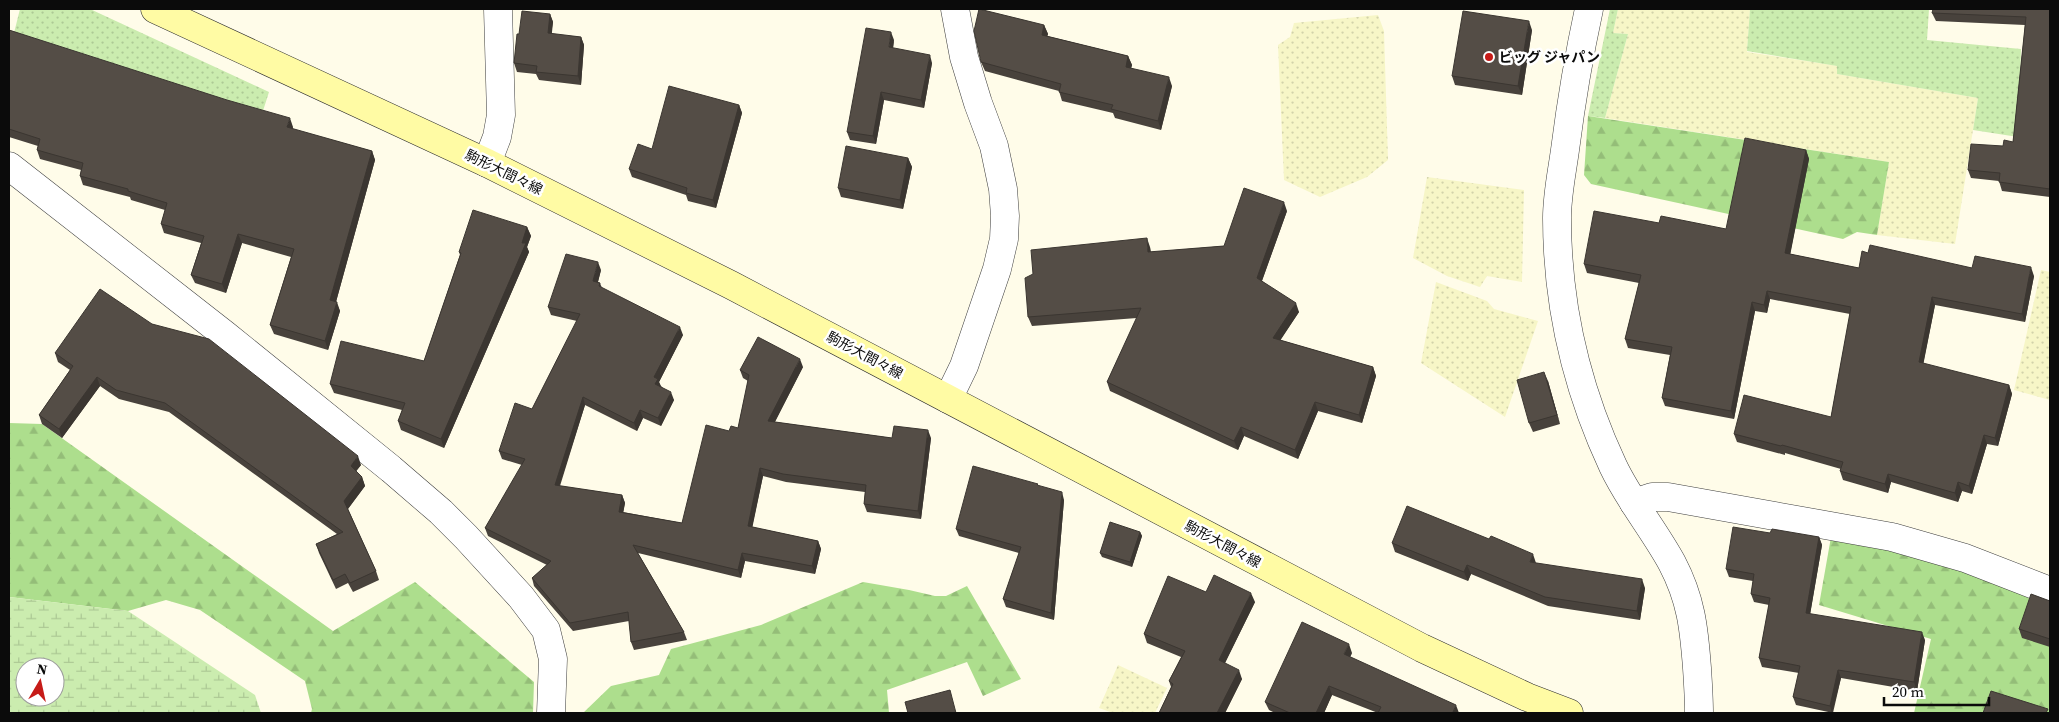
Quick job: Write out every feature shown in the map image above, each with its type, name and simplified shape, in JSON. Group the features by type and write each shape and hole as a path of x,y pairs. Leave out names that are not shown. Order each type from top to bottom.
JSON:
{"main road":[{"name":"駒形大間々線","path":"155,9 487,163 731,285 1422,648 1527,697 1569,713"}],"street":[{"path":"487,163 497,137 501,115 498,9"},
{"path":"948,399 964,366 994,278 1004,239 1005,216 994,146 978,103 964,56 955,9"},
{"path":"1589,9 1570,115 1557,216 1558,269 1570,346 1583,390 1614,467 1672,563 1690,607 1694,624 1699,713"},
{"path":"9,166 224,334 391,469 441,512 466,537 521,597 546,630 553,659 551,713"},
{"path":"1634,502 1652,497 1668,497 1892,537 1965,558 2050,591"}],"green space":[{"path":"20,9 90,9 269,92 262,114 13,37"},
{"path":"1610,9 1618,9 1613,33 1628,34 1605,118 1588,116"},
{"path":"1618,9 1750,9 1747,52 1838,66 1837,74 1978,98 1955,244 1877,235 1889,162 1605,118 1628,34 1613,33"},
{"path":"1750,9 1929,9 1927,40 2021,49 2018,137 1973,130 1978,98 1837,74 1837,66 1747,51"},
{"path":"1378,15 1384,31 1388,160 1367,177 1320,197 1284,180 1278,45 1290,37 1294,23"},
{"path":"1588,116 1889,162 1877,235 1857,232 1843,239 1591,184 1584,175"},
{"path":"1427,177 1524,190 1522,282 1487,276 1480,287 1447,276 1413,258"},
{"path":"2041,270 2050,272 2050,400 2014,390"},
{"path":"1436,282 1487,301 1494,309 1538,321 1505,417 1421,363"},
{"path":"9,423 42,424 333,631 415,582 534,682 533,713 311,713 312,709 305,681 200,610 166,600 128,611 9,597"},
{"path":"1831,537 1890,549 1959,569 2050,603 2050,713 1914,713 1931,639 1819,605"},
{"path":"863,582 935,596 946,596 967,586 1021,679 983,696 967,662 887,690 889,713 583,713 611,686 659,675 671,649 761,625"},
{"path":"9,597 128,611 255,695 261,713 9,713"},
{"path":"1118,665 1167,688 1155,713 1113,713 1099,708"}],"building":[{"path":"979,9 1044,25 1042,35 1128,56 1126,67 1169,77 1158,121 1111,109 1113,105 1059,92 1061,84 981,62 974,31"},
{"path":"1933,9 2050,9 2050,189 1999,182 2000,173 1968,170 1971,144 2003,146 2004,140 2013,142 2026,17 1932,13"},
{"path":"522,11 550,14 548,33 581,37 578,76 536,72 537,66 514,63"},
{"name":"ビッグ ジャパン","path":"1463,11 1529,21 1518,86 1452,76"},
{"path":"866,28 891,32 889,47 930,55 921,100 881,92 873,136 847,132"},
{"path":"9,30 227,100 290,118 287,127 372,151 330,300 337,302 325,341 270,325 294,249 238,234 222,284 191,275 204,236 161,224 167,203 128,191 128,189 80,176 83,163 37,150 40,139 9,129"},
{"path":"669,86 739,105 713,200 686,193 687,188 629,169 638,144 652,149"},
{"path":"1745,138 1806,150 1785,253 1859,268 1862,251 1868,253 1870,245 1972,268 1975,256 2031,267 2022,314 1932,297 1919,362 2009,385 1995,438 1984,435 1969,486 1958,482 1955,493 1888,474 1885,484 1840,471 1843,462 1734,434 1744,395 1831,417 1851,307 1767,291 1764,305 1752,302 1731,411 1662,398 1672,347 1625,339 1641,275 1584,264 1594,211 1659,223 1661,216 1726,229"},
{"path":"846,146 908,158 900,200 838,188"},
{"path":"1244,188 1284,202 1257,278 1296,303 1273,338 1373,367 1359,415 1315,402 1295,450 1241,427 1234,441 1107,382 1141,308 1028,317 1025,278 1033,274 1031,250 1147,238 1148,252 1224,246"},
{"path":"473,210 527,227 522,243 526,243 441,439 398,421 405,403 330,384 341,341 424,361 461,253 459,252"},
{"path":"566,254 598,262 593,281 600,283 599,286 680,327 654,377 658,379 655,384 671,392 658,418 640,410 634,423 583,397 555,485 622,495 619,512 682,523 706,425 729,431 731,426 738,428 749,375 740,370 758,337 800,359 768,421 892,438 894,426 928,430 918,511 864,504 866,485 783,474 760,468 748,526 818,541 812,566 742,553 738,570 633,545 684,632 631,642 628,612 570,623 532,578 551,561 485,528 525,459 499,451 515,403 532,409 580,314 548,307"},
{"path":"100,289 152,324 209,339 358,456 351,466 362,477 344,501 376,571 350,583 345,574 333,580 316,544 343,532 165,403 116,390 97,377 59,429 39,415 73,366 55,353"},
{"path":"1544,372 1557,415 1529,423 1517,380"},
{"path":"973,466 1062,492 1051,613 1003,599 1021,547 956,529"},
{"path":"1407,506 1489,539 1491,536 1533,554 1530,562 1642,579 1637,611 1545,597 1467,565 1464,572 1392,543"},
{"path":"1110,522 1140,532 1130,562 1100,553"},
{"path":"1733,527 1770,533 1772,529 1819,537 1806,613 1922,632 1914,682 1838,670 1830,706 1793,697 1800,666 1759,658 1770,598 1751,594 1754,574 1726,569"},
{"path":"1214,575 1251,593 1219,660 1239,670 1217,713 1159,713 1173,684 1169,681 1185,651 1144,634 1168,576 1206,592"},
{"path":"2031,594 2050,601 2050,639 2019,629"},
{"path":"1302,622 1349,644 1344,654 1456,705 1453,712 1457,713 1378,713 1381,707 1329,686 1316,713 1290,713 1265,702"},
{"path":"950,690 956,713 908,713 905,702"},
{"path":"1991,691 2048,709 2046,713 1983,713"}],"place":[{"name":"ビッグ ジャパン","path":"1489,57"}]}
